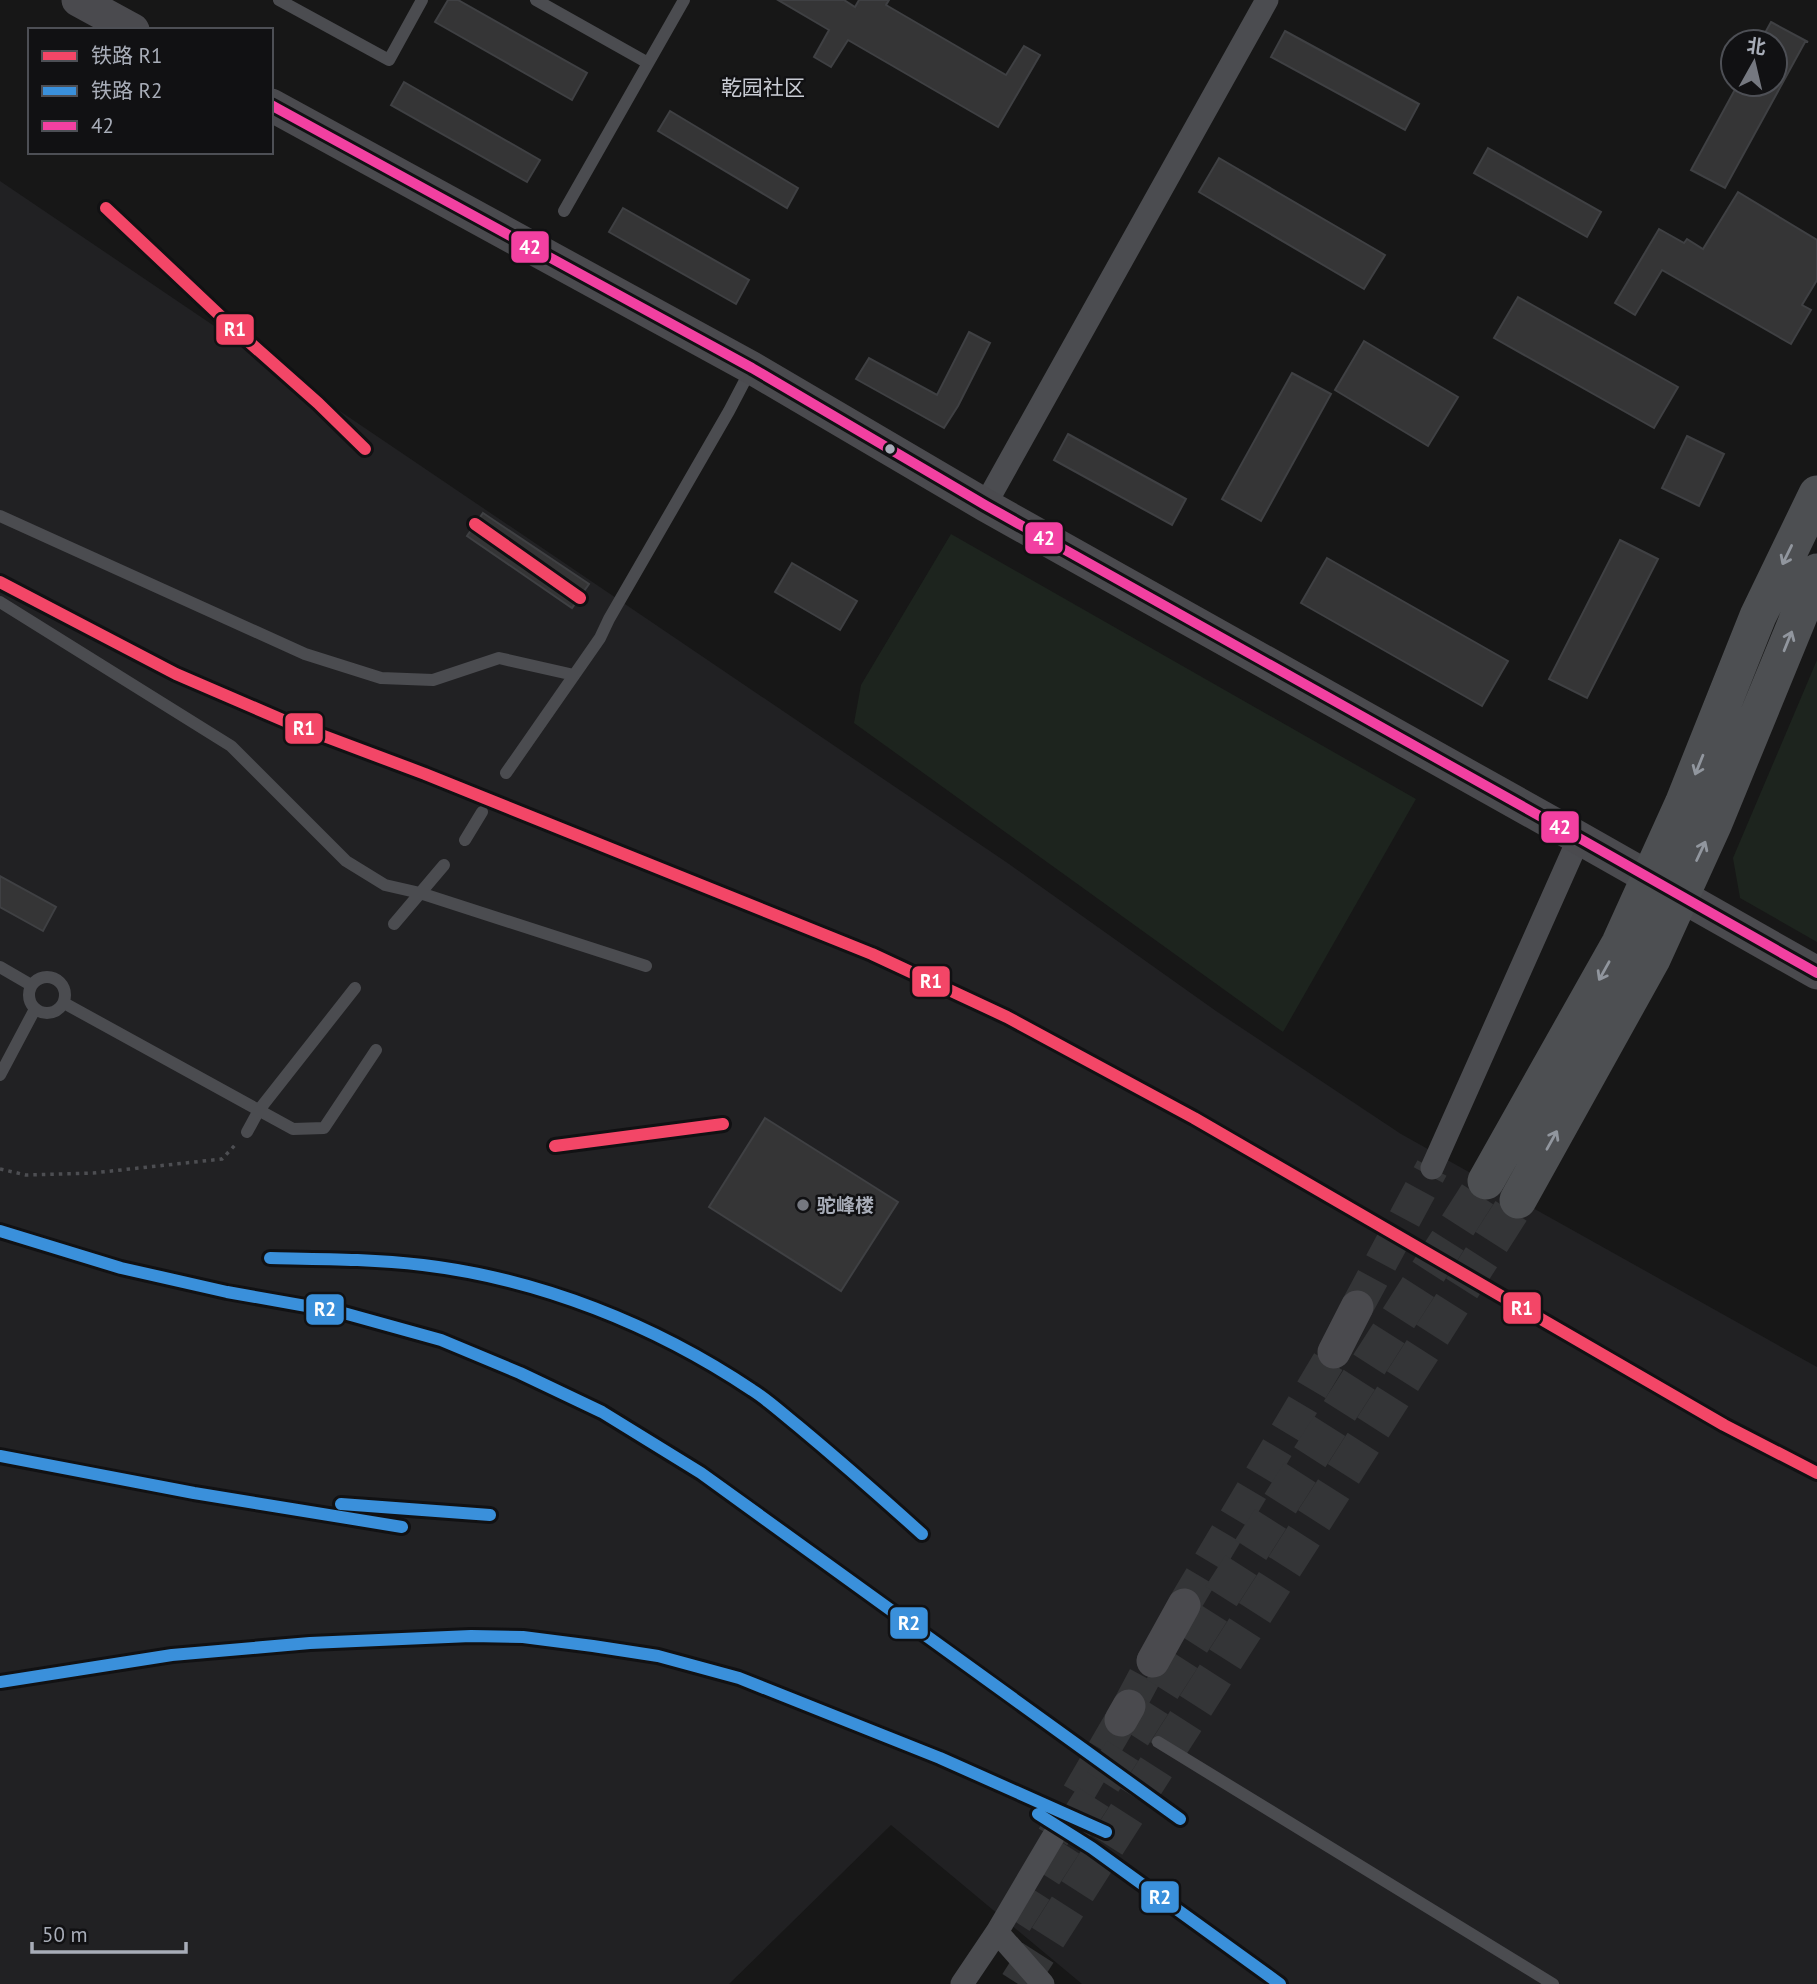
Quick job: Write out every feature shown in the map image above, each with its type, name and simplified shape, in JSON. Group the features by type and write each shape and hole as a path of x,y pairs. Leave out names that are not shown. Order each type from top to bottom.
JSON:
{"main road":[{"path":"1486,1181 1620,943 1683,804 1758,616 1817,494"},
{"path":"1518,1200 1652,959 1714,822 1817,572"}],"street":[{"path":"78,0 129,28"},
{"path":"985,505 1267,0"},
{"path":"273,107 752,368 985,505 1817,973"},
{"path":"1432,1168 1579,838"},
{"path":"1334,1352 1357,1307"},
{"path":"1153,1661 1184,1605"},
{"path":"962,1984 997,1932 1053,1837"},
{"path":"997,1932 1043,1984"}],"lane":[{"path":"279,0 388,60 422,0"},
{"path":"536,0 648,63"},
{"path":"564,211 684,0"},
{"path":"506,773 600,638 752,368"},
{"path":"0,516 305,654 381,677 433,680 499,658 574,675"},
{"path":"0,602 231,746 346,861 385,885 421,893 646,966"},
{"path":"465,840 482,812"},
{"path":"394,924 444,865"},
{"path":"0,967 31,985"},
{"path":"48,976 63,984 66,997 64,1003 59,1009 47,1014 30,1004 28,991 35,980 48,976"},
{"path":"247,1132 259,1110 355,988"},
{"path":"64,1003 293,1129 324,1128 376,1050"},
{"path":"0,1075 35,1009"},
{"path":"1158,1742 1553,1984"}],"path":[{"path":"0,1169 26,1175 93,1174 222,1159 247,1132"}],"shaded area":[{"path":"0,181 1009,864 1216,1011 1401,1134 1817,1367 1817,1984 1082,1984 891,1825 729,1984 0,1984"},
{"path":"951,534 1416,799 1283,1032 854,723 861,685"},
{"path":"1817,660 1817,942 1740,898 1733,858"}],"building":[{"path":"448,0 458,0 587,73 572,100 435,22"},
{"path":"778,0 844,0 855,7 859,0 889,0 886,5 1006,75 1024,46 1040,55 998,127 848,40 831,67 814,57 829,30"},
{"path":"1771,22 1782,28 1768,28"},
{"path":"1285,31 1419,104 1405,130 1271,57"},
{"path":"1789,32 1808,42 1805,42 1789,71"},
{"path":"404,82 540,160 527,182 391,105"},
{"path":"1730,98 1774,98 1725,188 1691,170"},
{"path":"670,111 798,188 787,208 658,131"},
{"path":"1488,148 1601,212 1587,237 1474,173"},
{"path":"1219,158 1385,255 1364,289 1199,192"},
{"path":"1738,192 1817,240 1817,280 1802,305 1811,310 1791,344 1662,270 1635,315 1615,303 1659,229 1684,243 1687,239 1703,249"},
{"path":"623,208 749,280 736,304 609,232"},
{"path":"1518,297 1678,387 1654,428 1494,338"},
{"path":"969,332 990,343 944,428 856,379 869,358 937,395"},
{"path":"1364,341 1458,397 1428,446 1335,390"},
{"path":"1292,373 1331,394 1261,521 1222,499"},
{"path":"1068,434 1186,499 1172,525 1054,460"},
{"path":"1687,436 1724,454 1699,506 1662,488"},
{"path":"483,513 589,584 572,608 467,536"},
{"path":"1620,540 1658,559 1587,698 1549,679"},
{"path":"1327,558 1508,661 1482,706 1301,603"},
{"path":"792,563 857,601 840,630 775,592"},
{"path":"0,876 56,907 43,931 0,907"},
{"name":"驼峰楼","path":"765,1118 898,1202 841,1291 709,1207"}],"tunnel":[{"path":"1357,1307 1432,1168"},
{"path":"1014,1921 1486,1181"},
{"path":"1018,1984 1518,1200"},
{"path":"1184,1605 1334,1352"},
{"path":"1129,1706 1153,1661"},
{"path":"1053,1837 1121,1720"}],"rail line":[{"name":"R1","path":"106,208 365,449"},
{"name":"R1","path":"475,524 580,598"},
{"name":"R1","path":"0,582 176,674 292,724 425,774 872,954 1007,1017 1194,1118 1724,1425 1817,1473"},
{"name":"R1","path":"555,1146 723,1124"},
{"name":"R2","path":"0,1231 121,1268 227,1292 340,1312 441,1340 520,1373 602,1412 701,1473 1180,1819"},
{"name":"R2","path":"270,1258 423,1265 510,1281 595,1308 676,1345 764,1398 922,1534"},
{"name":"R2","path":"0,1456 194,1493 402,1527"},
{"name":"R2","path":"341,1504 490,1515"},
{"name":"R2","path":"0,1682 172,1655 310,1643 471,1636 523,1637 593,1646 658,1656 739,1678 940,1758 1106,1832"},
{"name":"R2","path":"1038,1814 1092,1848 1280,1984"}],"transit line":[{"name":"42","path":"273,106 752,368 985,505 1817,973"}],"place":[{"name":"驼峰楼","path":"803,1205"}],"district":[{"name":"乾园社区","path":"763,87"}]}
